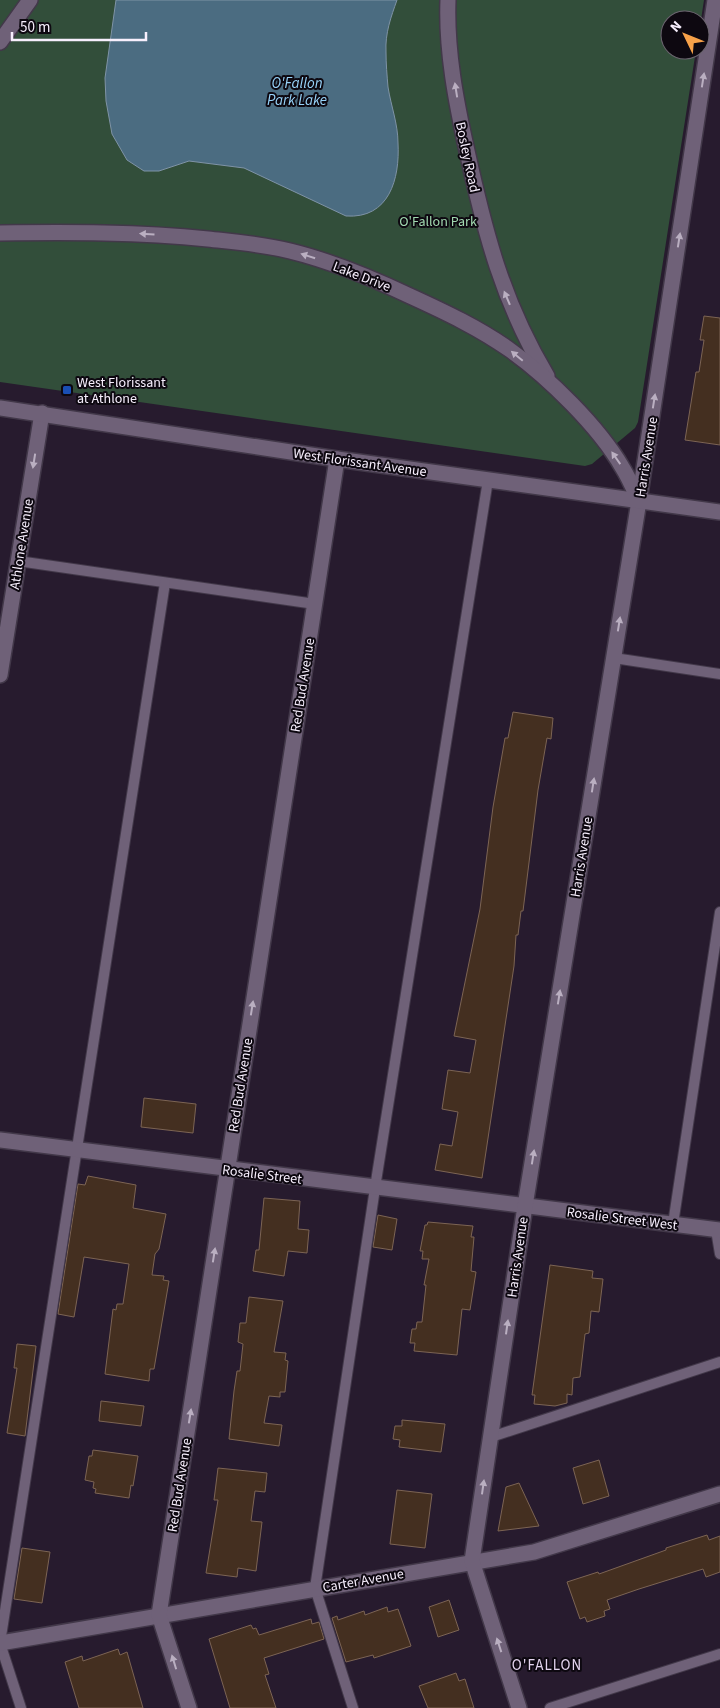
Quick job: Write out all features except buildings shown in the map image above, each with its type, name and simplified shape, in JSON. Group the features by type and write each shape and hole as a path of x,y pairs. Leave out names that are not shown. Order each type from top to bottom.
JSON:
{"street":[{"path":"0,42 30,0"},
{"name":"Bosley Road","path":"448,0 452,67 462,127 482,219 508,301 525,340 554,388"},
{"name":"Harris Avenue","path":"519,1708 472,1561 525,1206 639,501 715,0"},
{"name":"Lake Drive","path":"0,232 94,231 245,243 290,251 349,270 462,320 510,350 554,388 604,441 622,467 639,501"},
{"name":"West Florissant Avenue","path":"0,408 337,459 720,512"},
{"name":"Athlone Avenue","path":"0,675 42,413"},
{"name":"Red Bud Avenue","path":"188,1708 159,1615 337,459"},
{"name":"Rosalie Street","path":"0,1140 525,1206"},
{"name":"Rosalie Street West","path":"525,1206 718,1230"},
{"name":"Carter Avenue","path":"0,1643 472,1561 534,1552 720,1494"}],"lane":[{"path":"353,1708 315,1588 375,1187 488,480"},
{"path":"18,561 314,604"},
{"path":"21,1708 0,1643 165,583"},
{"path":"614,658 720,674"},
{"path":"673,1224 720,912"},
{"path":"718,1230 720,1254"},
{"path":"490,1437 720,1362"},
{"path":"550,1708 720,1654"}],"green space":[{"name":"O'Fallon Park","path":"0,0 704,0 702,10 660,10 660,60 694,60 638,422 635,428 592,464 585,466 0,382"}],"water":[{"name":"O'Fallon Park Lake","path":"116,0 397,0 386,38 386,65 388,87 398,136 398,157 394,183 382,204 373,211 361,215 346,216 244,168 189,161 159,171 144,171 127,160 112,134 106,101 105,78"}],"place":[{"name":"West Florissant at Athlone","path":"67,390"}],"district":[{"name":"O'FALLON","path":"547,1665"}]}
